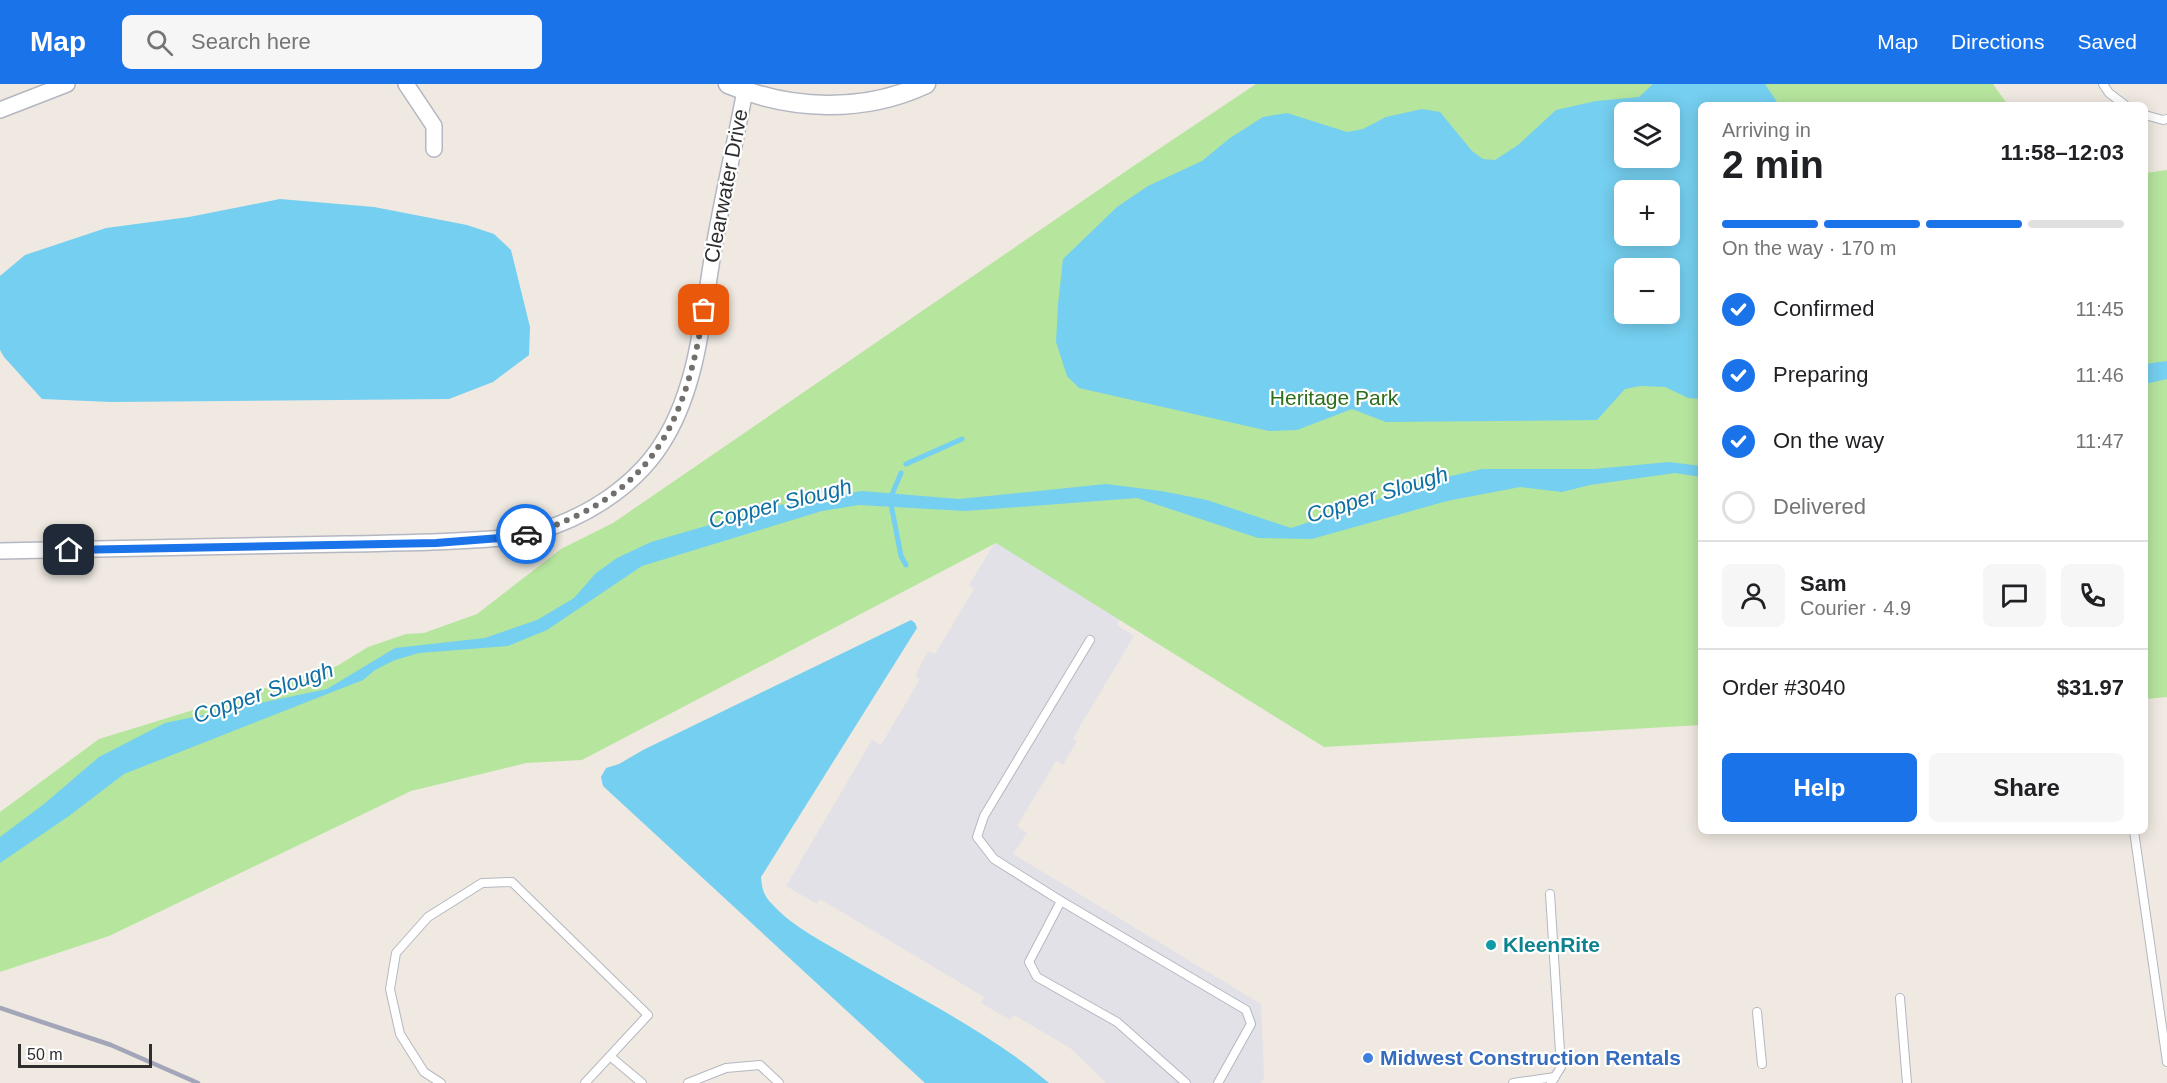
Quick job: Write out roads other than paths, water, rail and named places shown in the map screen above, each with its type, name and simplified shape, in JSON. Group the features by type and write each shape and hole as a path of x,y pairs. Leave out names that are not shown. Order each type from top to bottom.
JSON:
{"street":[{"path":"0,110 67,84"},
{"path":"406,84 434,126 434,148"},
{"path":"736,87 771,99 798,104 822,105 889,98 926,84"},
{"name":"Clearwater Drive","path":"0,551 436,543 512,537 560,523 594,507 637,475 652,458 678,414 691,375 700,332 736,87"}],"lane":[{"path":"2103,84 2109,93 2121,102"},
{"path":"2148,116 2167,119"},
{"path":"1090,640 984,816 977,837 994,859 1246,1010 1251,1024 1218,1083"},
{"path":"2134,834 2167,1062"},
{"path":"441,1083 424,1072 400,1034 390,989 396,953 428,917 482,883 512,882 648,1015 585,1083"},
{"path":"1513,1083 1553,1080 1561,1067 1550,894"},
{"path":"1062,901 1029,962 1036,977 1117,1022 1186,1083"},
{"path":"1900,998 1907,1083"},
{"path":"1757,1012 1762,1064"},
{"path":"611,1057 642,1083"},
{"path":"687,1083 726,1068 759,1065 779,1083"}],"water":[{"path":"1653,84 1765,84 1777,102 1698,102 1698,399 1688,398 1665,387 1640,386 1625,389 1597,420 1386,422 1352,409 1297,430 1269,431 1079,388 1067,376 1056,342 1063,259 1117,207 1148,186 1202,161 1230,138 1263,117 1287,113 1347,132 1363,129 1386,117 1422,109 1440,112 1472,151 1483,159 1495,160 1518,145 1556,110 1596,101 1639,97"},
{"path":"280,199 374,207 467,225 494,234 511,250 530,327 529,355 493,382 449,399 111,402 42,399 0,350 0,276 25,255 106,228 189,217"},
{"path":"2167,361 2167,379 2148,383 2148,364"},
{"path":"1669,462 1698,466 1698,477 1675,473 1590,485 1562,492 1520,487 1447,501 1312,539 1258,538 1137,498 965,511 859,505 822,511 642,566 547,630 508,646 419,653 395,660 375,670 363,680 124,774 69,816 0,863 0,837 44,804 99,757 165,723 327,689 395,648 485,638 537,620 574,598 596,573 617,558 651,542 774,506 862,491 959,499 1106,484 1207,500 1291,528 1374,501 1411,485 1482,469 1594,469"},
{"path":"911,620 917,628 761,877 763,889 773,905 800,928 979,1032 1049,1083 925,1083 603,786 601,777 606,768 619,764 643,750"}],"waterway":[{"path":"906,464 962,439"},
{"path":"901,473 890,499 901,556 906,565"}],"railway":[{"path":"0,1008 111,1045 198,1083"}],"place":[{"name":"KleenRite","path":"1491,945"},
{"name":"Midwest Construction Rentals","path":"1368,1058"}],"park label":[{"name":"Heritage Park","path":"1334,398"}],"water label":[{"name":"Copper Slough","path":"1377,494"},
{"name":"Copper Slough","path":"780,503"},
{"name":"Copper Slough","path":"263,692"}]}
